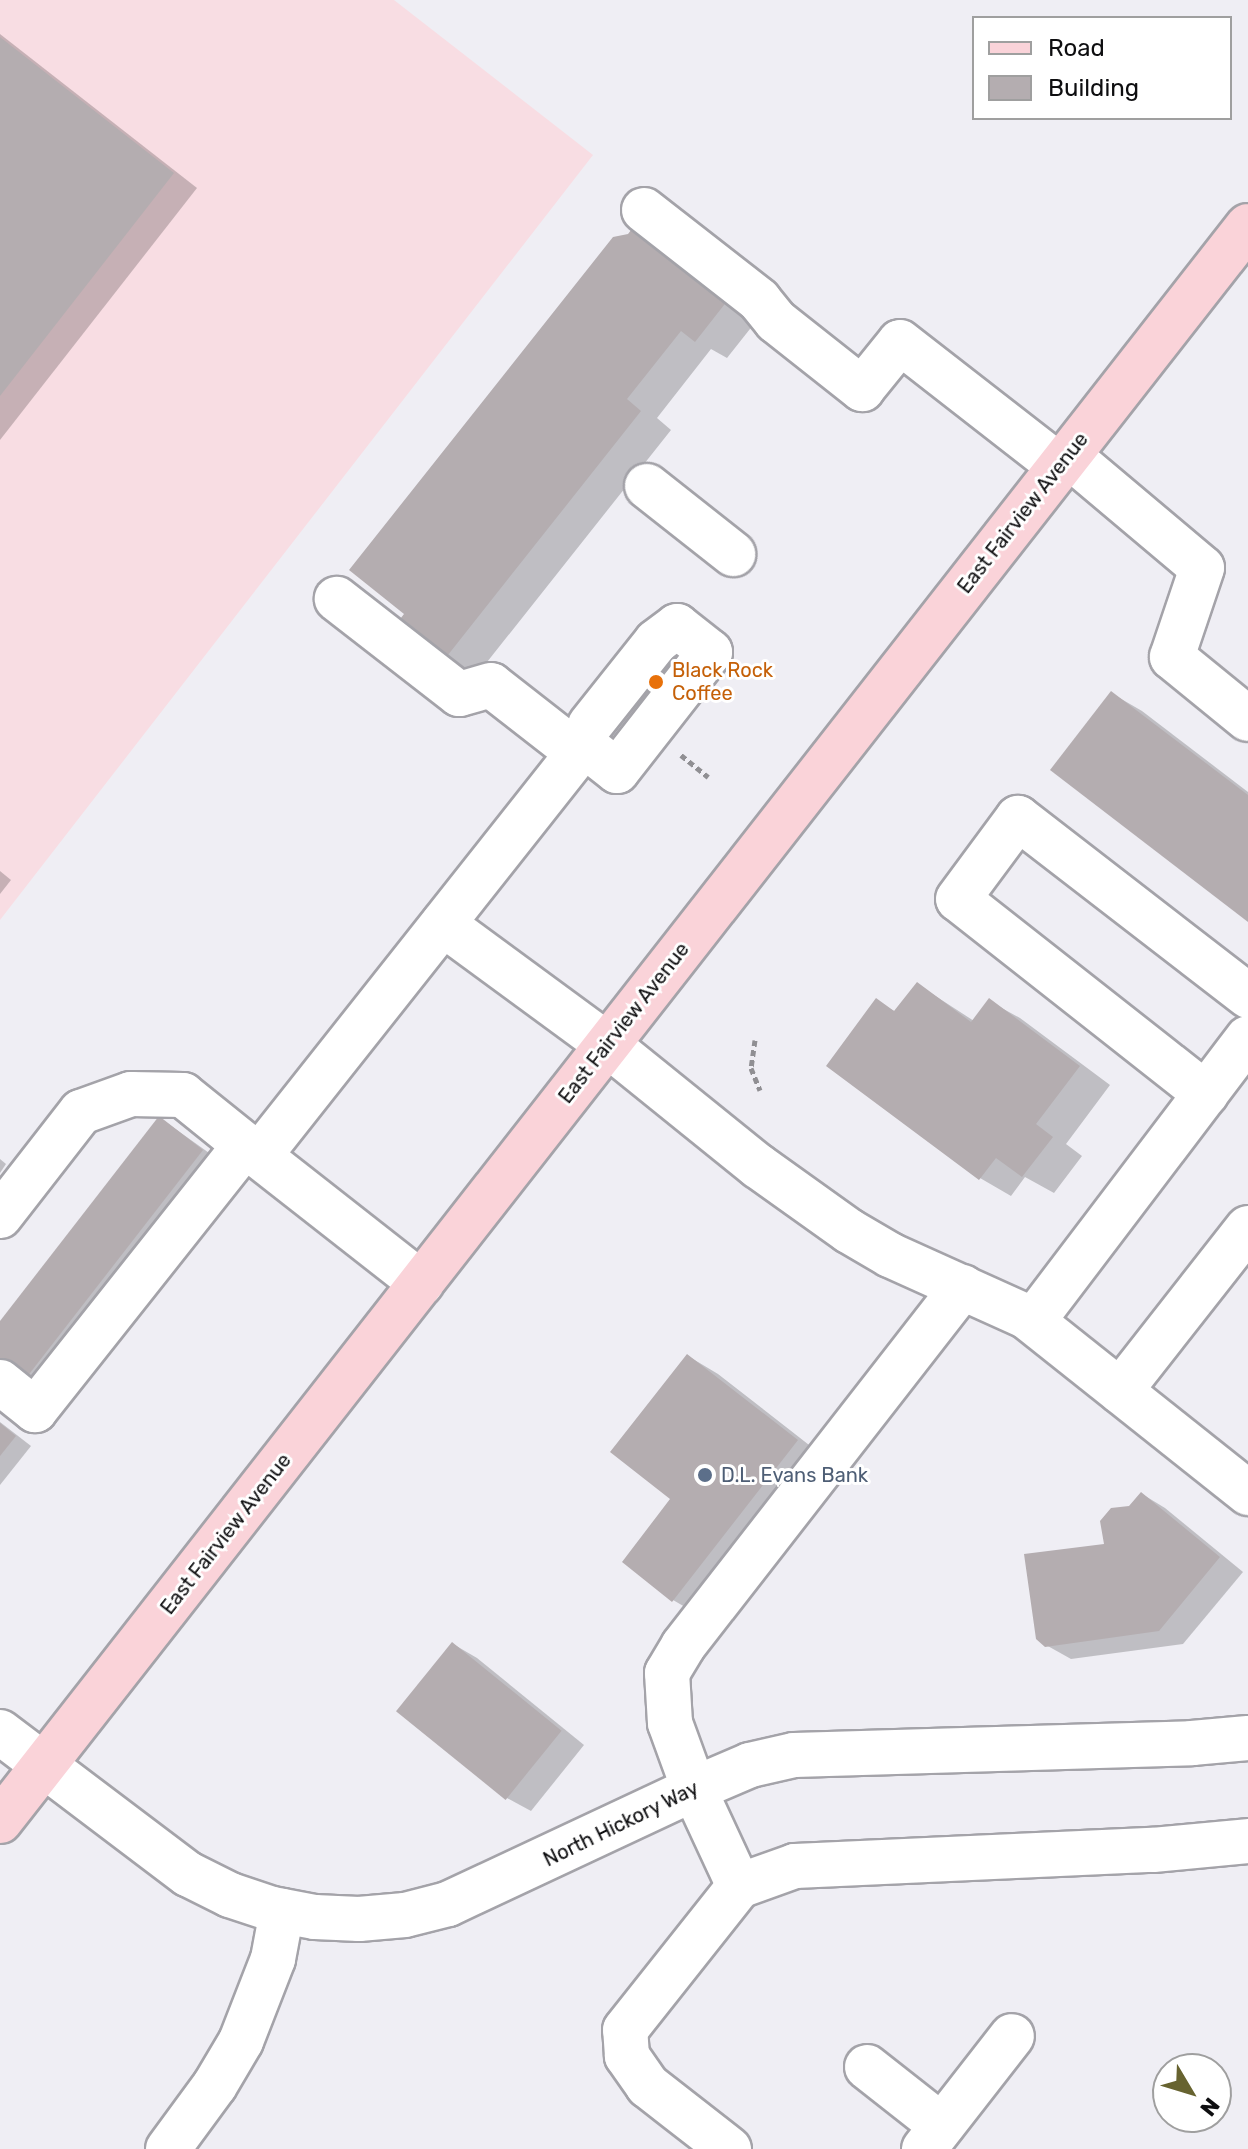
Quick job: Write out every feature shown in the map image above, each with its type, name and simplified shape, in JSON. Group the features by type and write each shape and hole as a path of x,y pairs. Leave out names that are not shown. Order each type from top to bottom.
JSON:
{"main road":[{"name":"East Fairview Avenue","path":"0,1821 1248,226"}],"street":[{"path":"644,210 759,300 776,321 862,389 900,342 1064,460 1202,568 1172,657 1248,719"},
{"path":"647,486 733,554"},
{"path":"0,1382 35,1410 443,924 578,753 491,685 459,694 337,599"},
{"path":"1206,1094 958,899 1018,818 1248,996"},
{"path":"443,924 608,1045 758,1166 849,1231 890,1255 993,1299 1033,1321 1248,1493"},
{"path":"1033,1321 1248,1038"},
{"path":"0,1216 81,1112 131,1094 183,1095 421,1283"},
{"path":"1120,1391 1248,1228"},
{"path":"739,1886 694,1789 670,1723 666,1698 667,1673 673,1661 962,1287"},
{"name":"North Hickory Way","path":"0,1732 188,1874 230,1895 282,1911 359,1919 405,1915 448,1904 490,1888 694,1789 750,1765 794,1755 1192,1743 1248,1738"},
{"path":"729,2149 648,2086 627,2056 625,2030 739,1886 795,1866 1153,1850 1248,1841"},
{"path":"168,2149 215,2085 241,2041 273,1959 282,1911"},
{"path":"867,2067 933,2138 1012,2036"}],"path":[{"path":"755,1040 751,1068 760,1090"}],"shaded area":[{"path":"0,0 394,0 593,155 0,920"}],"building":[{"path":"0,37 174,173 0,396"},
{"path":"638,221 735,291 695,342 681,331 627,399 641,411 444,660 397,623 404,614 349,570 613,237 628,234"},
{"name":"Black Rock Coffee","path":"668,649 687,664 649,715 627,697"},
{"path":"1111,691 1248,795 1248,922 1050,770"},
{"path":"917,982 971,1022 989,998 1080,1066 1036,1124 1053,1137 1022,1177 996,1158 979,1180 826,1066 876,998 894,1011"},
{"path":"159,1116 203,1150 23,1382 0,1364 0,1321"},
{"name":"D.L. Evans Bank","path":"687,1354 798,1440 672,1602 622,1562 670,1499 610,1452"},
{"path":"0,1423 16,1436 0,1456"},
{"path":"1141,1492 1220,1557 1159,1631 1045,1647 1036,1639 1024,1554 1104,1544 1100,1521 1111,1508 1129,1506"},
{"path":"452,1642 562,1731 506,1800 396,1711"}],"place":[{"name":"Black Rock Coffee","path":"656,682"},
{"name":"D.L. Evans Bank","path":"705,1475"}]}
